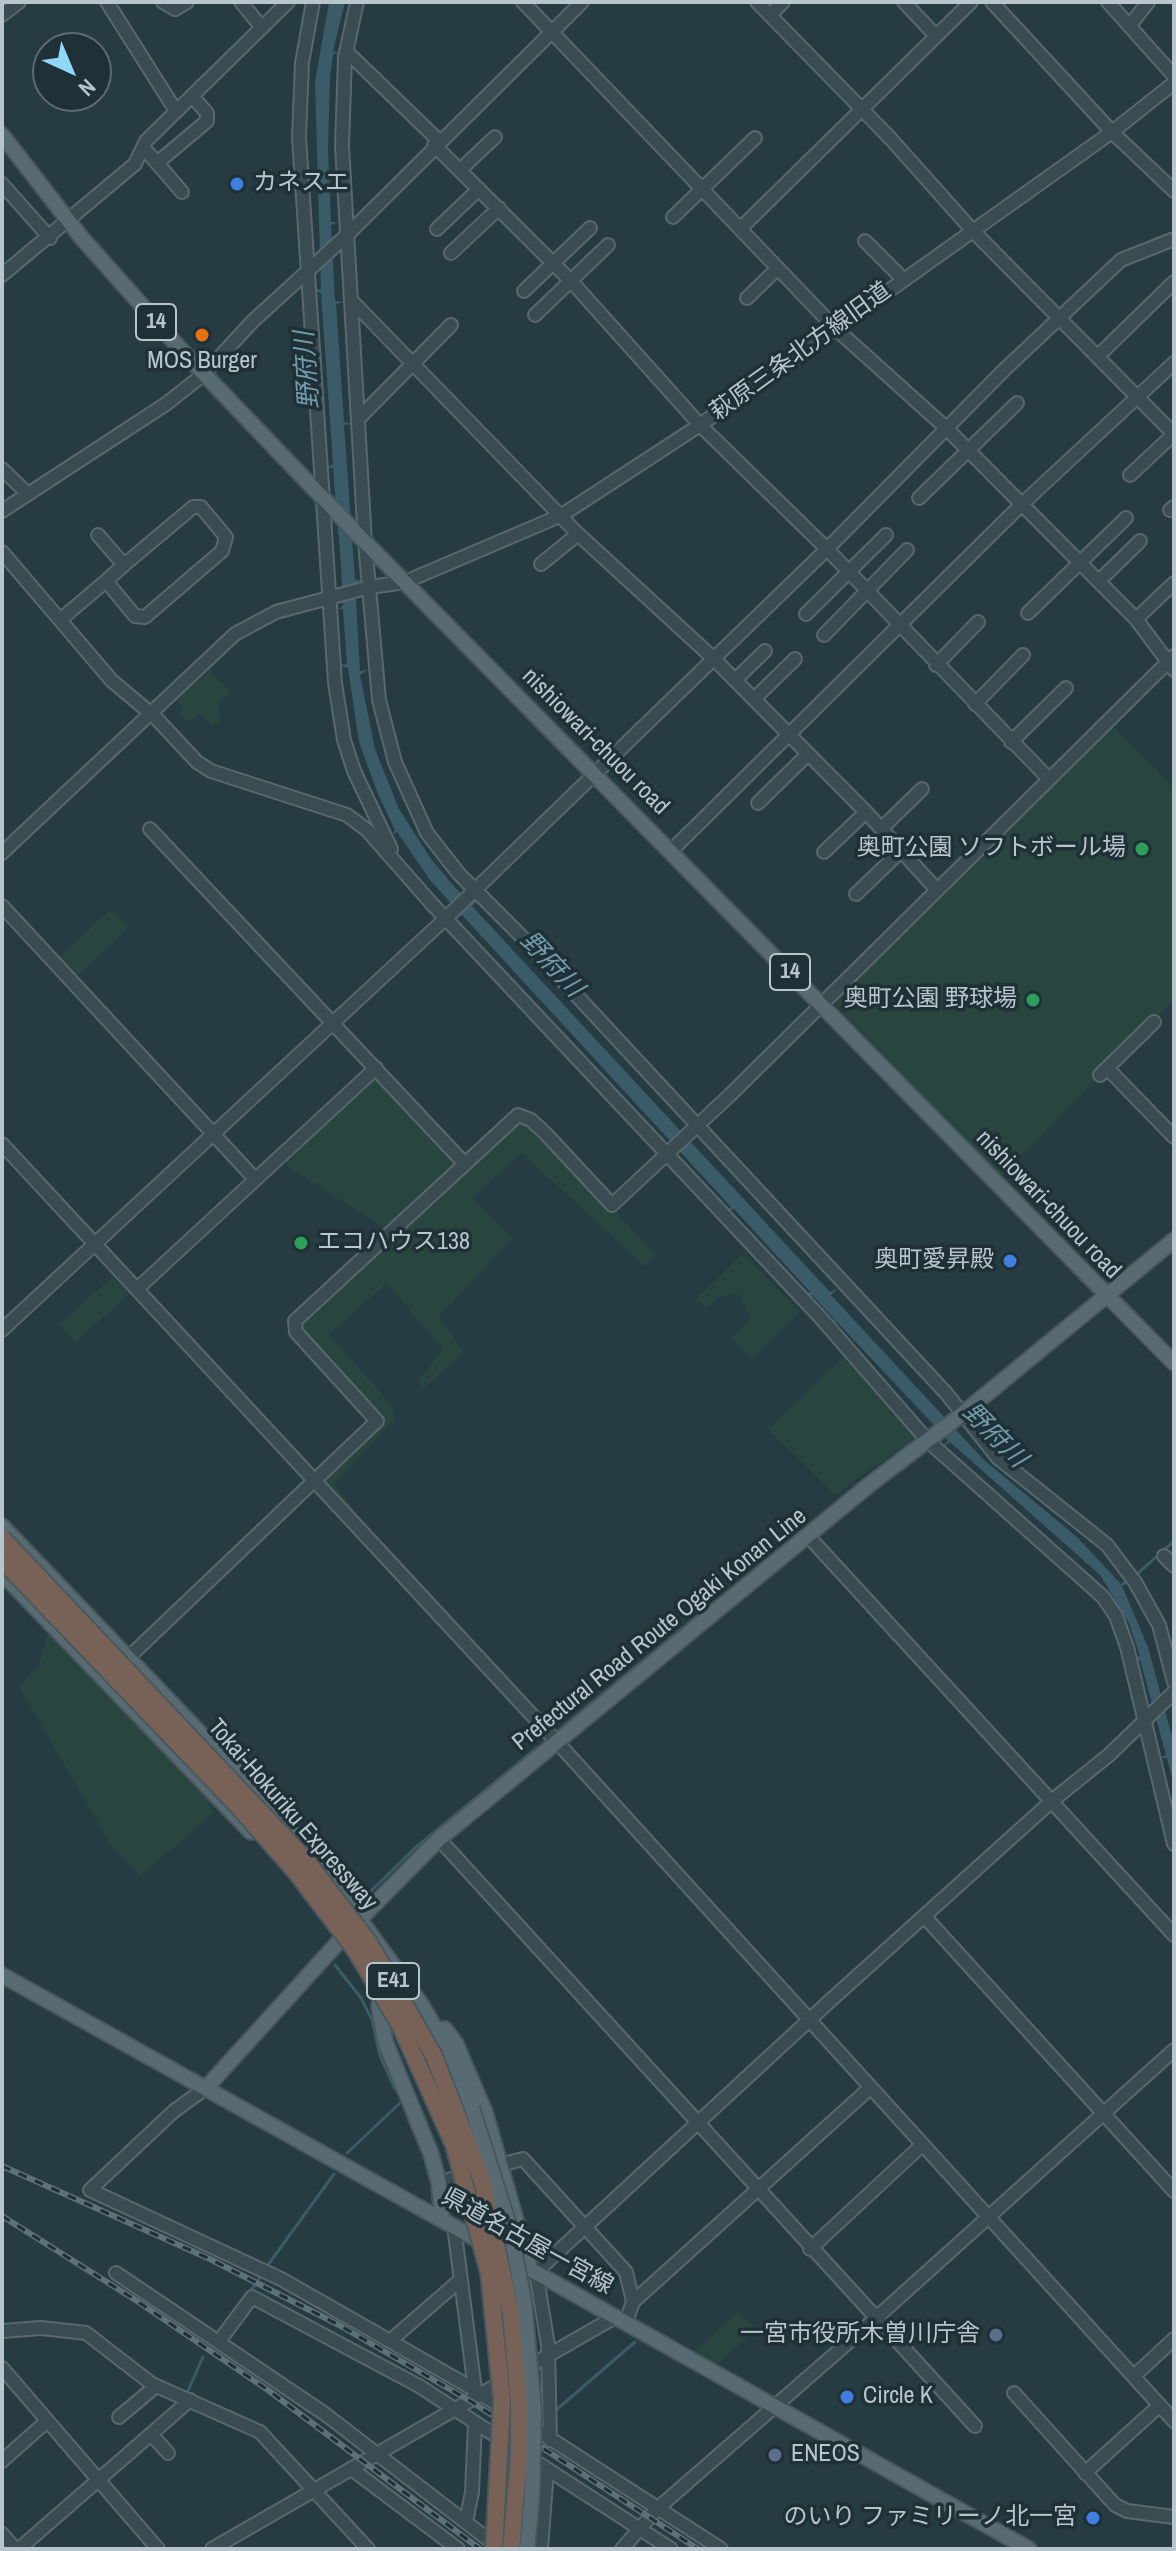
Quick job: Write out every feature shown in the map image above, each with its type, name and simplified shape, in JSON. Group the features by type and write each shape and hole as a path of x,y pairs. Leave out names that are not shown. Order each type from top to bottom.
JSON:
{"highway":[{"name":"Tokai-Hokuriku Expressway","path":"2,1538 305,1859 368,1941 434,2056 482,2180 494,2223 511,2314 519,2458 511,2549"},
{"name":"Tokai-Hokuriku Expressway","path":"2,1560 235,1803 295,1871 356,1951 419,2063 468,2186 495,2316 502,2400 502,2454 494,2549"}],"main road":[{"name":"nishiowari-chuou road","path":"2,135 70,222 204,374 321,497 1174,1363"},
{"name":"Prefectural Road Route Ogaki Konan Line","path":"206,2088 357,1921 439,1839 1174,1240"},
{"path":"2,1526 264,1800 357,1921 383,1947 444,2043 472,2108 510,2228 524,2302 534,2412 527,2549"},
{"path":"2,1573 307,1894 357,1921"},
{"path":"394,1963 379,1997 385,2041 426,2139 448,2223"},
{"name":"県道名古屋一宮線","path":"2,1975 1029,2549"},
{"path":"421,2004 456,2044 503,2164 533,2271"}],"street":[{"path":"2,15 19,2"},
{"path":"107,2 176,111"},
{"path":"163,2 175,9 187,2"},
{"path":"241,2 262,28"},
{"path":"2,275 70,222 135,164 143,147 176,111 288,2"},
{"path":"313,2 305,35 299,96 307,273 337,709 344,740 368,806 401,869"},
{"path":"357,2 346,51 342,146 365,542 379,700 395,762 427,833 475,890 946,1393 998,1458 1107,1545 1133,1578 1159,1625 1174,1682"},
{"path":"128,1658 377,1421 296,1332 295,1321 518,1115 531,1120 546,1134 612,1205 697,1127 1049,779 1172,663 1136,619 945,427 835,328 777,269 742,227 523,2"},
{"path":"2,511 166,404 204,374 252,322 307,273 582,2"},
{"path":"757,2 972,230 1174,434 1130,475"},
{"path":"770,15 783,2"},
{"path":"904,2 935,35"},
{"path":"742,227 971,2"},
{"path":"992,2 1112,132 1174,191"},
{"path":"1108,2 1131,24 1174,76"},
{"path":"1131,24 1148,2"},
{"path":"346,51 554,263 700,425 827,549 866,594 1049,779"},
{"name":"萩原三条北方線旧道","path":"2,853 246,627 276,612 405,582 562,515 700,425 1112,132 1174,83"},
{"path":"157,163 207,121 207,113 192,96"},
{"path":"460,170 495,137"},
{"path":"673,217 755,138"},
{"path":"143,147 182,192"},
{"path":"2,184 50,238"},
{"path":"437,229 479,189"},
{"path":"451,253 499,208"},
{"path":"524,291 590,228"},
{"path":"2,1330 446,918 827,549 945,427 1121,260 1174,239"},
{"path":"865,241 903,279"},
{"path":"535,315 608,245"},
{"path":"747,298 777,269"},
{"path":"1098,356 1174,282"},
{"path":"351,300 578,534 713,658 903,849 937,890"},
{"path":"360,417 451,325"},
{"path":"671,851 900,628 1022,504 1174,363"},
{"path":"919,498 1017,403"},
{"path":"2,469 28,494"},
{"path":"60,620 124,565 196,506 226,537 222,551 145,617 135,616 106,581"},
{"path":"1028,613 1126,518"},
{"path":"541,564 578,534"},
{"path":"98,535 124,565"},
{"path":"806,614 886,535"},
{"path":"1099,581 1140,541"},
{"path":"824,635 907,550"},
{"path":"2,552 112,681 151,714 197,762 211,771 353,818 820,1317 928,1441 1103,1597 1123,1635 1174,1844"},
{"path":"1136,619 1174,583"},
{"path":"936,665 978,622"},
{"path":"735,680 765,651"},
{"path":"975,704 1023,655"},
{"path":"754,699 795,659"},
{"path":"1011,742 1066,688"},
{"path":"758,803 808,754"},
{"path":"882,828 922,789"},
{"path":"824,852 866,812"},
{"path":"150,829 464,1163"},
{"path":"856,894 903,849"},
{"path":"2,906 255,1179"},
{"path":"1154,1022 1104,1071 1174,1137"},
{"path":"137,1289 376,1068"},
{"path":"2,1144 557,1742 1174,2421"},
{"path":"809,1537 1174,1935"},
{"path":"1164,1556 1174,1566"},
{"path":"550,2440 548,2358 533,2271 1174,1692"},
{"path":"439,1839 697,2126 975,2426"},
{"path":"924,1916 1174,2191"},
{"path":"622,2549 657,2509 875,2319 1174,2050"},
{"path":"206,2088 174,2111 90,2190 281,2279 390,2341 478,2392 550,2440 580,2453 657,2509 721,2549"},
{"path":"212,2549 456,2410 478,2392 620,2319 633,2302 870,2088"},
{"path":"810,2249 922,2145"},
{"path":"439,2183 523,2159 626,2272 633,2302"},
{"path":"448,2223 478,2392"},
{"path":"116,2273 220,2340 379,2455 500,2549"},
{"path":"390,2341 459,2281"},
{"path":"220,2340 252,2297 343,2343 456,2410 671,2549"},
{"path":"2,2331 57,2329 86,2333 156,2386 260,2432 368,2549"},
{"path":"1134,2376 1174,2339"},
{"path":"2,2368 158,2549"},
{"path":"119,2417 156,2386"},
{"path":"1014,2393 1104,2496 1127,2511 1174,2517"},
{"path":"2,2534 17,2549 190,2400"},
{"path":"1085,2473 1160,2405"},
{"path":"2,2461 46,2422"},
{"path":"466,2522 472,2492 475,2424"},
{"path":"151,2434 168,2453"},
{"path":"541,2549 547,2469"},
{"path":"353,2470 458,2549"}],"green space":[{"path":"210,670 231,692 219,702 220,721 213,726 199,714 189,722 180,713 184,708 176,700"},
{"path":"1111,724 1174,788 1174,1000 1000,1178 831,999"},
{"path":"111,909 129,928 73,979 54,962"},
{"path":"376,1068 461,1160 391,1232 285,1165"},
{"path":"514,1118 531,1120 656,1255 645,1267 522,1153 472,1198 513,1238 439,1317 464,1352 423,1389 418,1380 443,1350 387,1283 329,1335 391,1404 395,1419 334,1484 355,1510 350,1510 320,1486 377,1420 296,1332"},
{"path":"743,1253 800,1312 752,1359 731,1338 751,1318 739,1294 719,1297 706,1309 696,1299"},
{"path":"113,1276 129,1294 75,1343 59,1325"},
{"path":"844,1356 921,1433 835,1495 768,1429"},
{"path":"48,1634 200,1788 214,1812 141,1876 112,1847 19,1687 38,1666"},
{"path":"739,2311 756,2329 718,2365 695,2351"}],"water":[{"path":"329,2 345,2 333,51 340,53 333,54 330,78 328,150 331,222 338,222 331,225 335,301 345,302 336,304 344,422 355,424 344,425 355,580 361,580 355,583 360,671 368,670 360,675 375,749 399,809 431,859 469,903 475,898 478,900 472,906 830,1292 838,1289 831,1295 984,1460 1077,1537 1121,1584 1135,1572 1139,1577 1122,1586 1148,1647 1174,1744 1174,1786 1167,1758 1158,1758 1166,1755 1140,1660 1132,1659 1140,1656 1129,1623 1100,1575 950,1442 942,1448 948,1440 836,1321 829,1324 834,1319 812,1295 805,1297 810,1292 734,1209 725,1213 731,1207 462,915 455,920 459,912 430,880 397,832 392,835 395,830 359,742 348,668 338,665 347,664 343,609 338,609 343,606 341,565 333,468 325,468 333,464 321,293 313,290 321,289 315,82"}],"waterway":[{"path":"887,1462 911,1443"},
{"path":"729,1591 859,1484"},
{"path":"1135,1576 1174,1541"},
{"path":"565,1725 706,1609"},
{"path":"367,1895 415,1848 538,1747"},
{"path":"335,1965 361,1998 372,2020 380,2056 395,2089"},
{"path":"347,2153 400,2103"},
{"path":"408,2119 424,2154"},
{"path":"521,2166 577,2228"},
{"path":"265,2269 334,2174"},
{"path":"583,2235 601,2253"},
{"path":"249,2293 260,2277"},
{"path":"555,2411 635,2342"},
{"path":"187,2393 203,2357"},
{"path":"594,2460 628,2482"}],"railway":[{"path":"2,2166 210,2259 339,2325 472,2402 698,2549"},
{"path":"2,2216 137,2301 268,2390 480,2549"}],"place":[{"name":"カネスエ","path":"237,184"},
{"name":"MOS Burger","path":"202,335"},
{"name":"奥町公園 ソフトボール場","path":"1142,849"},
{"name":"奥町公園 野球場","path":"1033,1000"},
{"name":"エコハウス138","path":"301,1243"},
{"name":"奥町愛昇殿","path":"1010,1261"},
{"name":"一宮市役所木曽川庁舎","path":"996,2335"},
{"name":"Circle K","path":"847,2397"},
{"name":"ENEOS","path":"775,2455"},
{"name":"のいり ファミリーノ北一宮","path":"1093,2518"}],"water label":[{"name":"野府川","path":"308,370"},
{"name":"野府川","path":"551,965"},
{"name":"野府川","path":"994,1436"}]}
